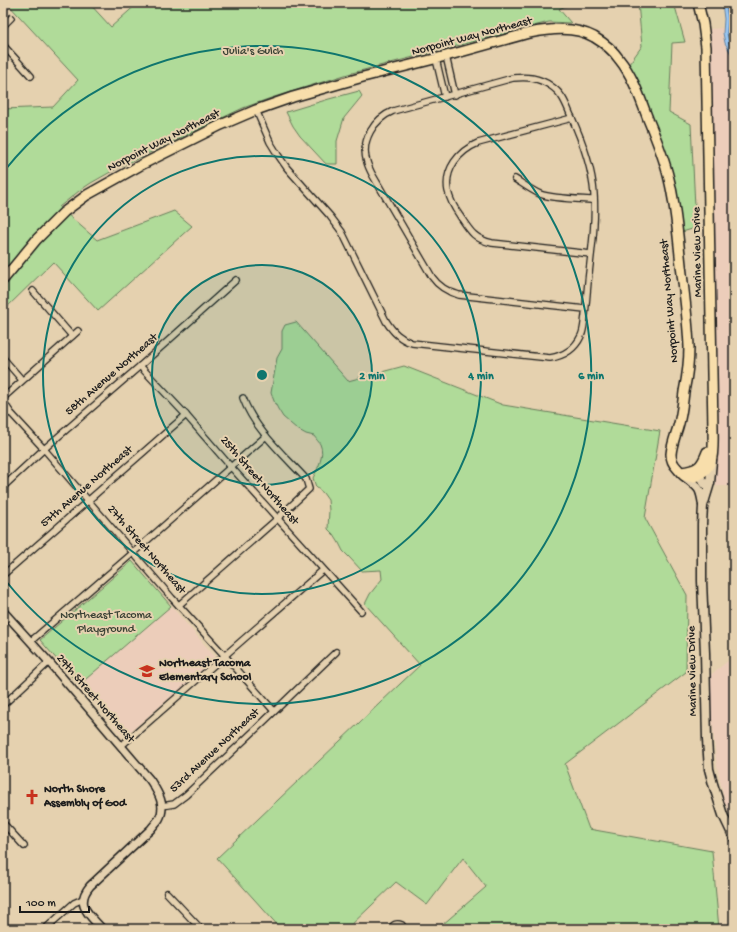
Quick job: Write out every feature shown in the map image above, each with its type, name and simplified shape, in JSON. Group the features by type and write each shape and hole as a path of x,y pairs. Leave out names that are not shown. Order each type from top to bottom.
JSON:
{"main road":[{"name":"Marine View Drive","path":"693,3 698,20 701,40 710,483 704,503"},
{"name":"Marine View Drive","path":"698,3 704,24 706,47 713,420 705,484 702,524 702,581 707,740 713,784 723,815 734,838"},
{"name":"Norpoint Way Northeast","path":"3,280 37,239 64,212 87,195 221,125 256,110 293,97 332,86 529,33 547,30 565,30 585,33 612,50 625,67 643,106 661,152 669,179 674,205 689,347 681,418 671,454 673,464 684,473"},
{"path":"684,473 695,469 709,460"},
{"path":"684,473 688,477 697,476 705,471 709,460"},
{"path":"684,473 699,489 704,503"},
{"path":"697,476 703,480 705,484"}],"street":[{"path":"3,26 11,18"},
{"path":"3,45 31,76"},
{"path":"446,56 455,95"},
{"path":"436,59 445,97"},
{"path":"256,110 270,142 287,168 330,216 342,232 386,321 393,331 401,338 417,344 550,358 567,353 579,341 583,330 594,231 594,194 588,162 578,131 565,102 551,85 535,78 514,78 393,111 384,115 372,128 367,139 365,151 366,161 432,277 443,288 451,293 459,295 585,309"},
{"path":"572,118 470,146 453,164 448,176 448,190 457,212 466,226 477,238 492,243 591,254"},
{"path":"515,180 542,194 594,200"},
{"name":"58th Avenue Northeast","path":"3,487 236,280"},
{"path":"33,292 72,336"},
{"path":"3,398 78,331"},
{"path":"3,358 22,380"},
{"name":"25th Street Northeast","path":"140,366 186,415 277,519 361,611"},
{"path":"179,605 309,489 306,479 266,436 246,408 243,398"},
{"name":"27th Street Northeast","path":"3,401 10,412 274,711"},
{"path":"3,417 10,412"},
{"name":"57th Avenue Northeast","path":"3,575 186,415"},
{"path":"30,641 266,436"},
{"path":"121,746 323,570"},
{"name":"29th Street Northeast","path":"3,611 49,662 150,780 160,797 162,806"},
{"name":"53rd Avenue Northeast","path":"162,806 172,804 180,800 336,652"},
{"path":"3,705 49,662"},
{"path":"102,929 87,912 83,904 85,893 90,886 151,829 160,816 162,806"},
{"path":"3,823 24,846"},
{"path":"167,892 201,929"},
{"path":"45,929 74,903 83,899"},
{"path":"391,929 398,924 402,925 404,929"}],"shaded area":[{"path":"723,28 725,43 734,59 734,486 716,486 716,369 709,29"},
{"name":"Northeast Tacoma Elementary School","path":"171,606 216,658 124,737 79,685"},
{"path":"734,656 734,822 724,800 716,760 708,677"}],"green space":[{"name":"Julia's Gulch","path":"7,3 89,3 111,27 138,3 572,3 559,9 571,23 549,22 348,74 271,98 243,108 114,170 79,191 59,207 97,240 174,211 192,226 98,311 53,262 3,311 3,109 53,107 78,80"},
{"path":"638,3 674,3 685,42 672,43 669,112 691,124 696,228 682,232 674,178 665,151 629,64 642,46"},
{"path":"359,91 362,96 344,118 337,141 337,164 326,164 300,136 286,112"},
{"path":"296,322 348,381 404,366 503,405 660,431 645,518 687,595 686,672 565,764 589,829 712,851 719,929 441,929 442,925 486,887 463,858 427,905 396,882 347,929 281,929 217,858 420,665 365,604 370,594 382,579 381,570 362,571 343,551 334,535 328,529 328,500 316,487 313,478 319,466 322,453 320,444 314,436 297,429 283,417 271,393 277,358 282,349 282,331 285,325"},
{"name":"Northeast Tacoma Playground","path":"132,561 171,606 79,685 40,640"}],"water":[{"path":"722,3 734,3 734,59 725,43 723,33 724,19"}],"place":[{"name":"Northeast Tacoma Elementary School","path":"147,671"},
{"name":"North Shore Assembly of God","path":"32,797"}]}
